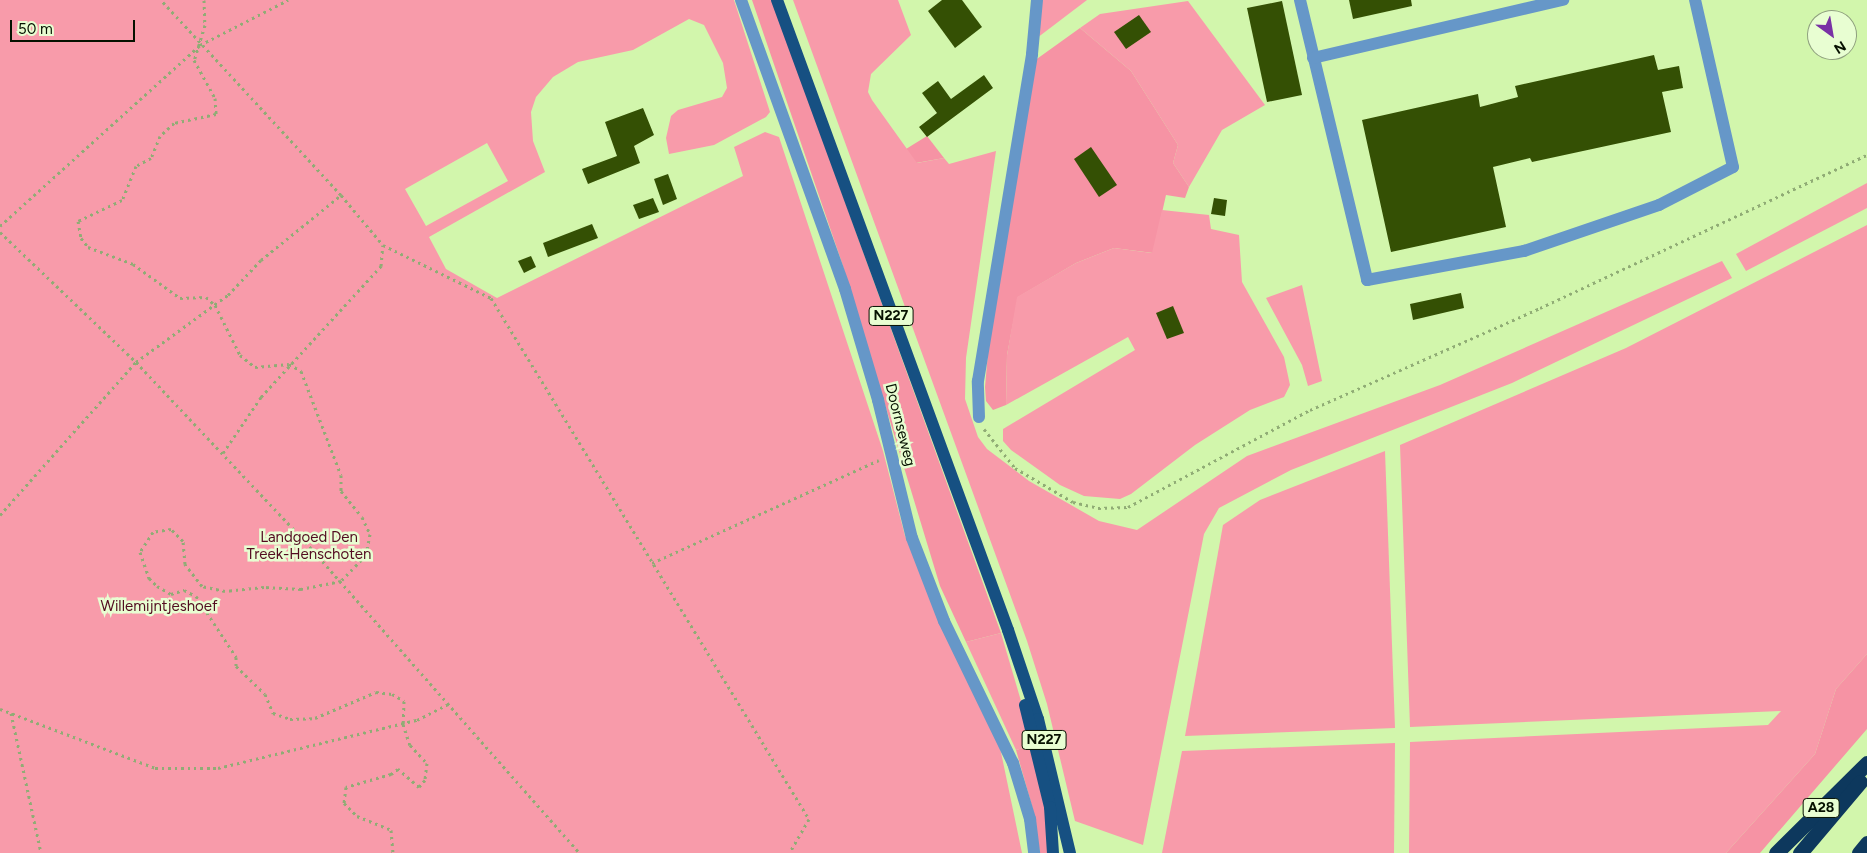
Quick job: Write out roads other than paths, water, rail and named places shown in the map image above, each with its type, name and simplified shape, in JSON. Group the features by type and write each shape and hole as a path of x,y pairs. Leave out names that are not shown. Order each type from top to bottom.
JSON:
{"highway":[{"name":"A28","path":"1776,853 1867,763"},
{"name":"A28","path":"1800,853 1867,773"},
{"path":"1859,853 1867,843"}],"main road":[{"name":"Doornseweg","path":"778,0 1008,630 1038,718 1070,853"},
{"name":"Doornseweg","path":"1008,630 1050,807 1053,853"}],"street":[{"name":"Doornseweg","path":"741,0 845,289 891,454 912,538 944,620 1014,763 1030,819 1034,853"},
{"path":"979,417 978,381 1032,54 1037,0"},
{"path":"1300,0 1367,280 1524,250 1659,206 1732,167 1695,0"},
{"path":"1313,58 1564,0"}],"park label":[{"name":"Landgoed Den Treek-Henschoten","path":"309,546"},
{"name":"Willemijntjeshoef","path":"159,607"}]}
